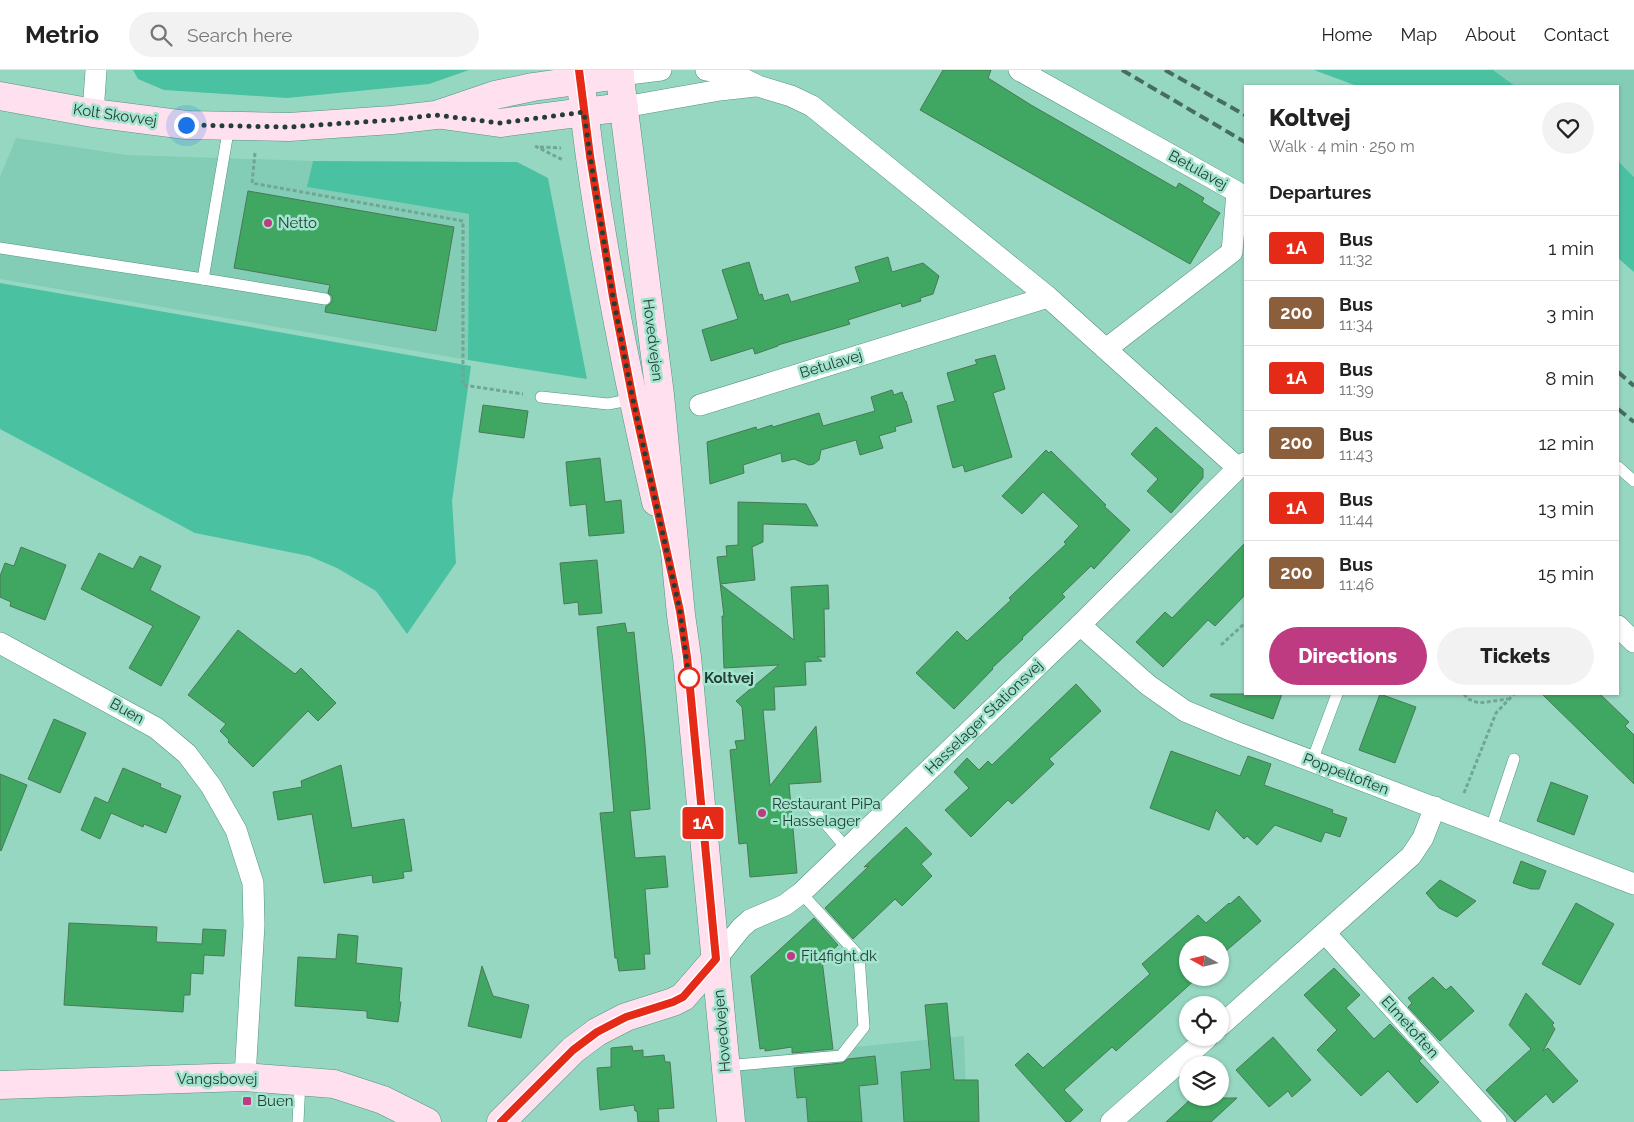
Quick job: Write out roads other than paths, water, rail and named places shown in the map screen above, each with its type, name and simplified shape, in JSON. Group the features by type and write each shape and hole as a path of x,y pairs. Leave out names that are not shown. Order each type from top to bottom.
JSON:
{"street":[{"path":"93,113 96,70"},
{"path":"619,73 661,70"},
{"path":"706,70 738,76 758,86 791,96 812,106 1048,297 1242,466"},
{"name":"Betulavej","path":"1019,70 1238,192 1232,252 1106,349"},
{"name":"Kolt Skovvej","path":"1,100 186,125 289,127 436,115 495,95 580,75 619,73"},
{"name":"Hovedvejen","path":"619,73 624,107 646,397 687,657 731,1122"},
{"name":"Hovedvejen","path":"580,75 590,156 609,270 646,397"},
{"path":"624,107 703,93 758,86"},
{"name":"Kolt Skovvej","path":"436,115 500,123 624,107"},
{"name":"Betulavej","path":"700,404 1048,297"},
{"name":"Hasselager Stationsvej","path":"716,959 741,928 750,920 785,905 801,893 1080,625 1242,466"},
{"name":"Poppeltoften","path":"1080,625 1148,685 1185,711 1634,884"},
{"path":"1619,627 1634,642"},
{"name":"Buen","path":"0,643 156,728 187,754 211,786 236,830 253,884 254,925 245,1077"},
{"path":"1229,1018 1411,856 1422,838 1435,807"},
{"name":"Elmetoften","path":"1325,933 1496,1122"},
{"path":"501,1122 573,1050 597,1032 626,1017 683,997 716,959"},
{"path":"1111,1122 1198,1046"},
{"name":"Vangsbovej","path":"0,1085 245,1077 300,1081 334,1084 351,1089 383,1100 426,1122"}],"lane":[{"path":"203,279 229,126"},
{"path":"0,248 325,299"},
{"path":"541,397 608,404 646,397"},
{"path":"1619,468 1634,481"},
{"path":"1312,761 1336,695"},
{"path":"1491,828 1514,759"},
{"path":"809,804 846,849"},
{"path":"725,1066 841,1056 864,1027 859,956 801,893"},
{"path":"298,1122 300,1081"}],"railway":[{"path":"1122,70 1244,141"},
{"path":"1165,70 1244,114"},
{"path":"1619,373 1634,386"},
{"path":"1619,410 1634,422"}],"place":[{"name":"Netto","path":"268,223"},
{"name":"Koltvej","path":"689,678"},
{"name":"Restaurant PiPa - Hasselager","path":"762,813"},
{"name":"Fit4fight.dk","path":"791,956"},
{"name":"Buen","path":"247,1101"}]}
